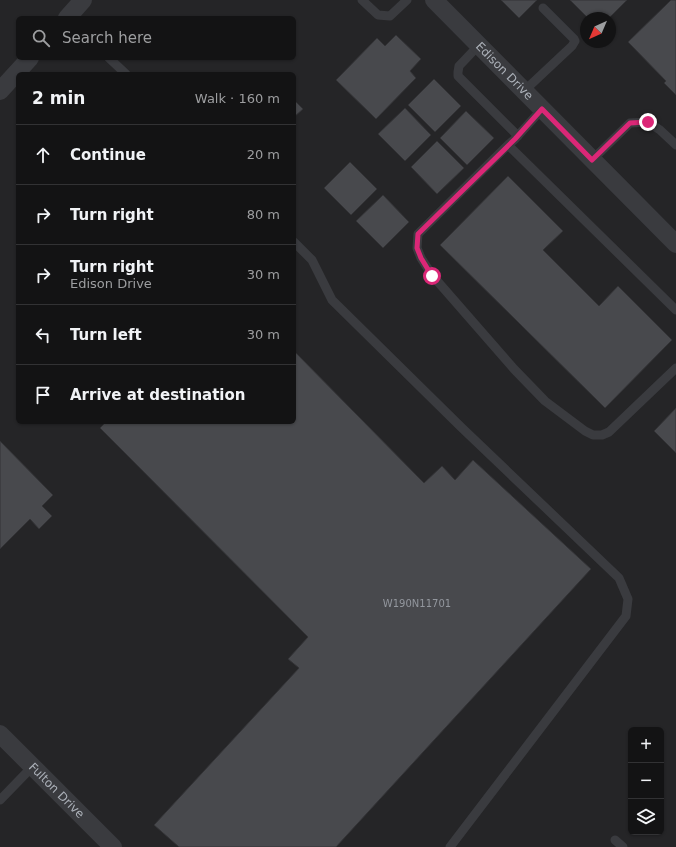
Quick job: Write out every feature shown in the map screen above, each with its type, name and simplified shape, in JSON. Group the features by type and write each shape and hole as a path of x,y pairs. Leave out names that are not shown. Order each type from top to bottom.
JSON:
{"street":[{"path":"70,16 83,0"},
{"name":"Edison Drive","path":"434,0 676,244"},
{"path":"17,72 28,60"},
{"path":"0,91 16,73"},
{"name":"Fulton Drive","path":"0,734 112,847"}],"lane":[{"path":"362,0 378,15 390,16 407,0"},
{"path":"524,91 572,46 575,41 543,8"},
{"path":"479,46 459,66 458,76 518,136"},
{"path":"112,60 124,72"},
{"path":"542,109 518,136 418,234 417,248 421,258 432,276 514,369 545,401 585,431 593,435 602,435 609,432 676,368"},
{"path":"592,160 630,123 648,122 660,130 676,145"},
{"path":"508,145 676,310"},
{"path":"296,244 312,260 332,300 460,427 619,578 628,599 626,616 450,847"},
{"path":"0,800 33,766"},
{"path":"615,840 623,847"}],"shaded area":[{"path":"0,0 676,0 676,847 0,847"}],"building":[{"path":"501,0 537,0 519,18"},
{"path":"570,0 627,0 615,12 582,12"},
{"path":"671,0 676,0 676,95 664,83 666,81 628,42"},
{"path":"396,35 421,59 410,71 416,78 376,119 336,80 377,38 385,46"},
{"path":"434,79 461,106 435,132 408,105"},
{"path":"296,102 303,109 296,115"},
{"path":"405,108 431,135 405,161 378,134"},
{"path":"466,111 494,138 467,165 440,138"},
{"path":"437,141 464,168 437,194 411,167"},
{"path":"350,162 377,189 351,215 324,188"},
{"path":"508,176 563,231 543,250 599,306 618,286 672,340 605,408 440,245"},
{"path":"383,195 409,222 383,248 356,221"},
{"path":"296,353 424,483 442,466 455,480 473,460 591,569 336,847 179,847 154,825 299,668 288,659 308,637 100,428 104,424 296,424"},
{"path":"676,408 676,453 654,431"},
{"path":"0,441 53,495 42,506 52,516 39,529 30,519 0,549"}],"route":[{"path":"432,276 417,248 418,234 515,139 542,109 592,160 630,123 648,122"}]}
